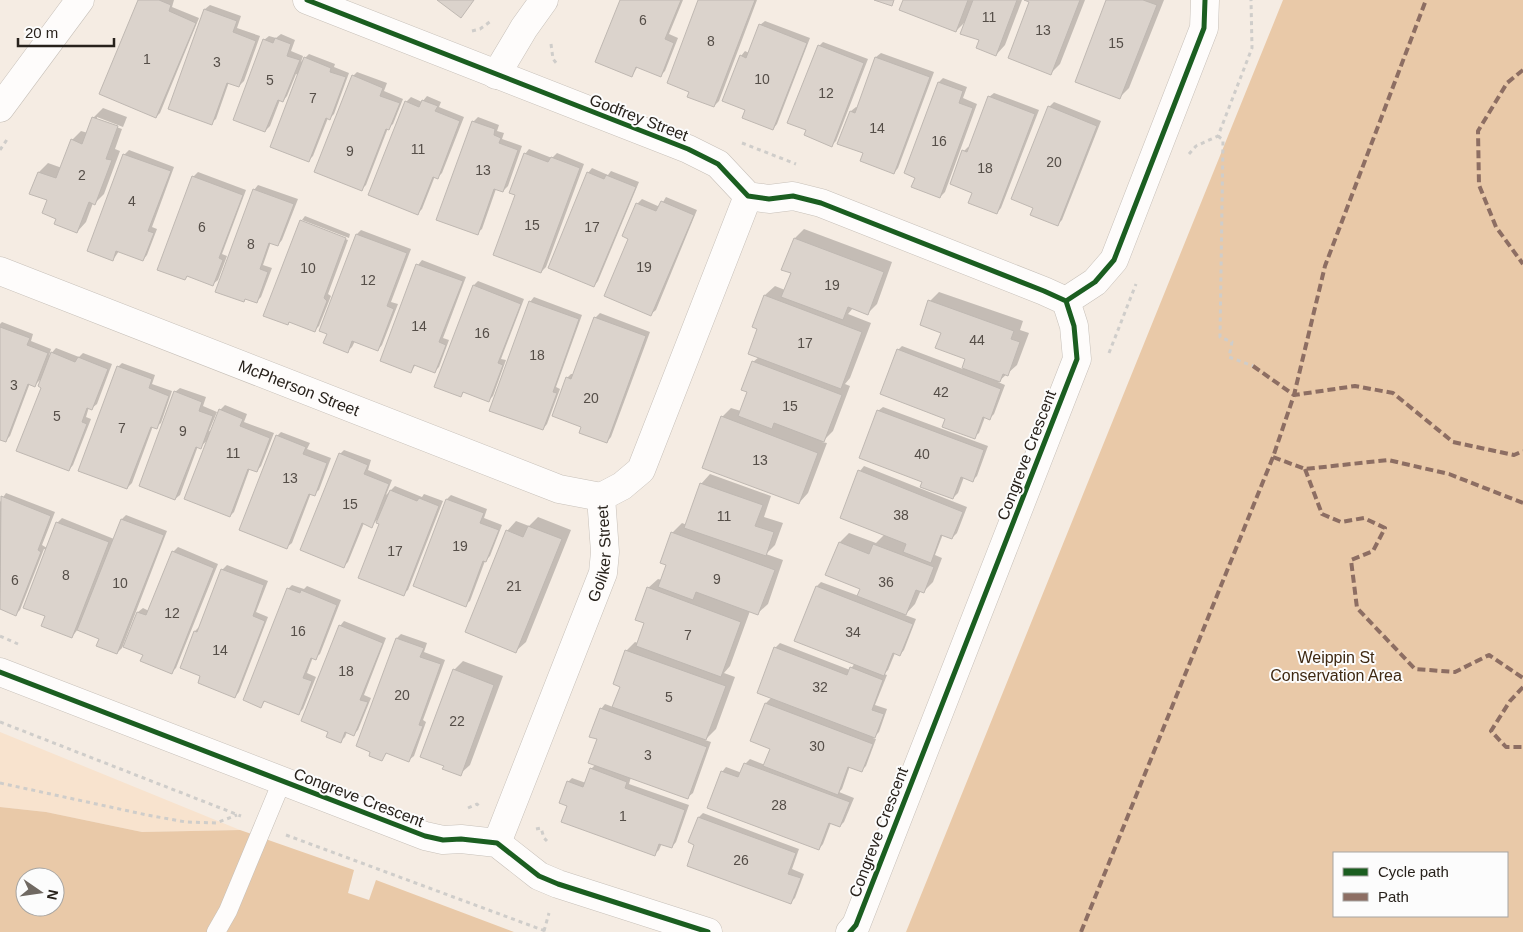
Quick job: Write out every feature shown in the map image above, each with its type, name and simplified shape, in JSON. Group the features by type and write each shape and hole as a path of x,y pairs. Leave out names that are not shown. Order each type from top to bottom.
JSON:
{"street":[{"path":"0,108 80,0"},
{"name":"Godfrey Street","path":"306,0 688,149 718,164 748,196"},
{"path":"496,75 524,28 544,0"},
{"path":"748,196 769,199 793,196 821,203 1066,301 1096,282 1114,260 1204,28 1205,0"},
{"name":"Goliker Street","path":"497,843 603,573 605,552 601,497 622,486 641,470 748,196"},
{"name":"McPherson Street","path":"0,272 559,489 601,497"},
{"name":"Congreve Crescent","path":"850,932 856,925 1077,359 1074,326 1066,301"},
{"name":"Congreve Crescent","path":"0,672 425,836 442,840 497,843"},
{"path":"497,843 539,876 567,887 708,932"}],"lane":[{"path":"216,932 228,911 282,781"}],"path":[{"path":"1218,136 1223,140 1220,337 1232,342 1230,356 1253,366"},
{"path":"0,783 186,822 216,823 238,814"},
{"path":"531,829 541,828 544,838 553,846"},
{"path":"544,930 549,912"}],"shaded area":[{"path":"0,732 240,830 142,832 46,812 0,807"}],"green space":[{"name":"Weippin St Conservation Area","path":"1283,0 1523,0 1523,932 906,932"},
{"path":"0,807 46,812 142,832 240,830 354,870 348,893 369,900 376,880 514,932 0,932"}],"building":[{"path":"138,0 159,0 171,5 169,11 196,23 156,118 99,94"},
{"path":"437,0 474,0 461,18"},
{"path":"620,0 681,0 665,39 674,43 661,77 636,67 632,77 595,62"},
{"path":"698,0 755,0 714,107 687,97 689,92 667,83"},
{"path":"874,0 894,0 892,6"},
{"path":"903,0 968,0 956,32 899,10"},
{"path":"973,0 1017,0 996,56 976,48 979,40 960,34"},
{"path":"1024,0 1080,0 1051,75 1008,58 1029,2"},
{"path":"1106,0 1143,0 1157,5 1120,99 1075,82"},
{"path":"204,9 237,21 233,32 256,41 239,87 227,83 212,125 168,109"},
{"path":"759,24 807,43 773,130 742,118 745,110 722,101 740,55 746,58"},
{"path":"275,38 291,44 287,56 300,60 283,102 278,100 265,132 233,120 263,39 273,43"},
{"path":"818,45 864,63 832,147 804,135 806,130 787,123"},
{"path":"304,57 331,68 330,72 346,77 330,120 326,118 309,162 270,147"},
{"path":"875,57 930,77 894,174 860,161 863,153 837,144 850,111 855,113"},
{"path":"352,75 383,88 380,96 400,103 389,130 386,129 362,191 314,172"},
{"path":"938,82 963,91 959,103 973,108 940,198 911,187 915,178 904,173"},
{"path":"988,96 1035,114 997,214 968,203 972,193 950,184 962,150 967,152"},
{"path":"422,100 438,106 435,111 460,121 438,179 433,177 418,215 368,195 405,101 419,107"},
{"path":"1048,106 1097,126 1058,226 1030,215 1033,208 1011,199"},
{"path":"92,117 118,126 106,159 112,160 95,205 89,202 77,233 54,224 56,219 42,213 47,200 29,194 38,172 56,178 71,139 82,144"},
{"path":"472,121 495,129 494,135 501,138 499,143 518,150 503,192 494,189 478,235 436,220"},
{"path":"524,153 548,162 551,157 580,168 541,273 493,255 515,195 509,193"},
{"path":"123,154 171,171 148,231 154,233 143,261 116,251 113,261 87,251"},
{"path":"587,172 604,179 606,175 636,187 594,287 548,268"},
{"path":"192,176 243,195 219,258 223,260 213,286 187,276 185,280 157,270"},
{"path":"253,189 294,204 278,246 269,243 260,269 268,272 257,303 245,299 244,302 215,292"},
{"path":"661,201 694,215 651,316 604,296 628,239 622,236 636,203 656,211"},
{"path":"300,220 346,238 324,298 327,301 315,332 289,322 288,325 263,316"},
{"path":"356,234 407,253 387,306 394,309 378,351 352,341 348,353 323,343 327,334 319,331"},
{"path":"794,238 884,272 868,315 848,307 843,320 781,297 791,273 781,270"},
{"path":"416,264 463,281 439,342 446,345 435,373 414,365 411,373 380,361"},
{"path":"473,285 521,304 498,363 503,365 489,402 463,392 461,397 434,387"},
{"path":"764,295 862,332 841,389 748,354 757,329 752,327"},
{"path":"928,300 1014,331 1011,339 1020,342 1008,376 1003,374 1000,382 962,368 965,359 935,348 941,333 920,325"},
{"path":"529,301 579,319 553,392 557,393 543,430 489,411"},
{"path":"594,317 646,336 607,443 579,433 581,427 552,416 566,377 571,379"},
{"path":"0,327 30,338 27,345 48,353 35,387 28,384 6,442 0,440"},
{"path":"897,349 1001,389 990,420 983,417 975,439 942,427 945,419 880,394"},
{"path":"51,352 75,362 78,357 108,369 92,410 87,408 82,422 87,424 69,471 16,451 41,388 38,386"},
{"path":"752,361 842,395 824,442 774,423 772,429 738,416 747,392 741,390"},
{"path":"117,366 152,379 149,388 169,396 157,429 151,427 127,489 78,471"},
{"path":"174,391 202,402 199,411 213,416 201,449 196,447 175,500 139,486"},
{"path":"219,409 243,419 240,426 270,438 257,472 248,469 230,517 184,499"},
{"path":"877,410 984,450 973,482 961,477 953,499 920,487 922,482 859,458"},
{"path":"721,416 818,453 799,504 702,468"},
{"path":"276,435 306,447 303,454 327,463 315,496 309,494 287,549 239,530"},
{"path":"339,453 368,465 364,474 389,484 372,528 362,523 344,568 300,550"},
{"path":"858,470 963,512 952,539 941,535 931,563 903,552 906,544 840,518"},
{"path":"700,483 763,505 755,526 774,532 766,556 684,528"},
{"path":"390,490 417,501 419,498 439,506 404,596 358,578 379,524 376,523"},
{"path":"1,496 51,516 38,550 41,552 16,616 0,609"},
{"path":"446,499 484,513 480,523 499,530 486,562 483,561 466,607 413,586"},
{"path":"121,519 164,535 117,654 96,646 99,639 77,630"},
{"path":"56,522 109,542 72,638 41,626 45,616 23,608"},
{"path":"528,526 562,539 516,653 465,632 506,530 523,537"},
{"path":"671,532 775,570 758,615 696,592 693,600 658,587 666,565 660,563"},
{"path":"839,542 869,554 873,544 934,567 924,593 916,590 906,615 857,596 860,589 825,575"},
{"path":"172,551 214,568 172,674 140,661 143,655 123,647 137,612 146,615"},
{"path":"221,569 264,585 253,616 265,621 235,698 198,683 200,676 180,668 194,631 197,632"},
{"path":"816,586 913,624 900,656 893,653 884,676 794,641"},
{"path":"647,587 741,622 721,677 636,646 644,623 635,620"},
{"path":"287,588 300,593 301,590 337,605 316,660 311,658 303,678 312,681 299,715 264,701 261,708 243,700"},
{"path":"339,625 383,643 360,700 368,702 354,736 345,732 341,743 326,737 328,732 301,721"},
{"path":"396,638 424,648 420,657 441,664 419,725 423,726 409,762 386,753 382,761 369,756 370,752 356,746"},
{"path":"774,647 847,675 850,667 883,680 872,710 884,714 875,738 757,693"},
{"path":"625,650 726,686 706,740 612,707 620,687 613,684"},
{"path":"453,669 494,685 461,776 442,769 444,766 420,757"},
{"path":"765,703 873,744 862,772 848,767 838,795 763,766 770,749 750,741"},
{"path":"600,708 707,747 688,799 588,763 597,739 589,737"},
{"path":"744,763 850,802 840,827 829,823 819,850 707,808 721,771 738,777"},
{"path":"590,768 627,782 625,788 685,810 672,848 659,844 655,856 561,822 567,806 559,803 567,781 583,787"},
{"path":"698,817 796,853 788,874 801,878 791,904 687,866 694,845 688,842"}],"marked path":[{"path":"1081,932 1273,457 1294,395 1325,266 1426,0"},
{"path":"1523,70 1507,83 1478,131 1479,185 1496,227 1523,264"},
{"path":"1253,366 1294,395 1355,386 1393,393 1453,442 1514,455 1523,451"},
{"path":"1273,457 1305,469 1388,460 1449,474 1523,503"},
{"path":"1305,469 1322,514 1341,522 1364,518 1385,528 1373,551 1351,560 1357,608 1415,669 1455,672 1489,655 1523,678"},
{"path":"1523,687 1510,701 1491,731 1506,747 1523,747"}],"cycle path":[{"path":"307,0 688,149 718,164 748,196 769,199 793,196 821,203 1066,301"},
{"path":"850,932 856,925 1077,359 1074,326 1066,301 1095,282 1114,260 1204,28 1205,0"},
{"path":"0,672 425,836 443,840 461,839 497,843 539,876 558,884 708,932"}]}
